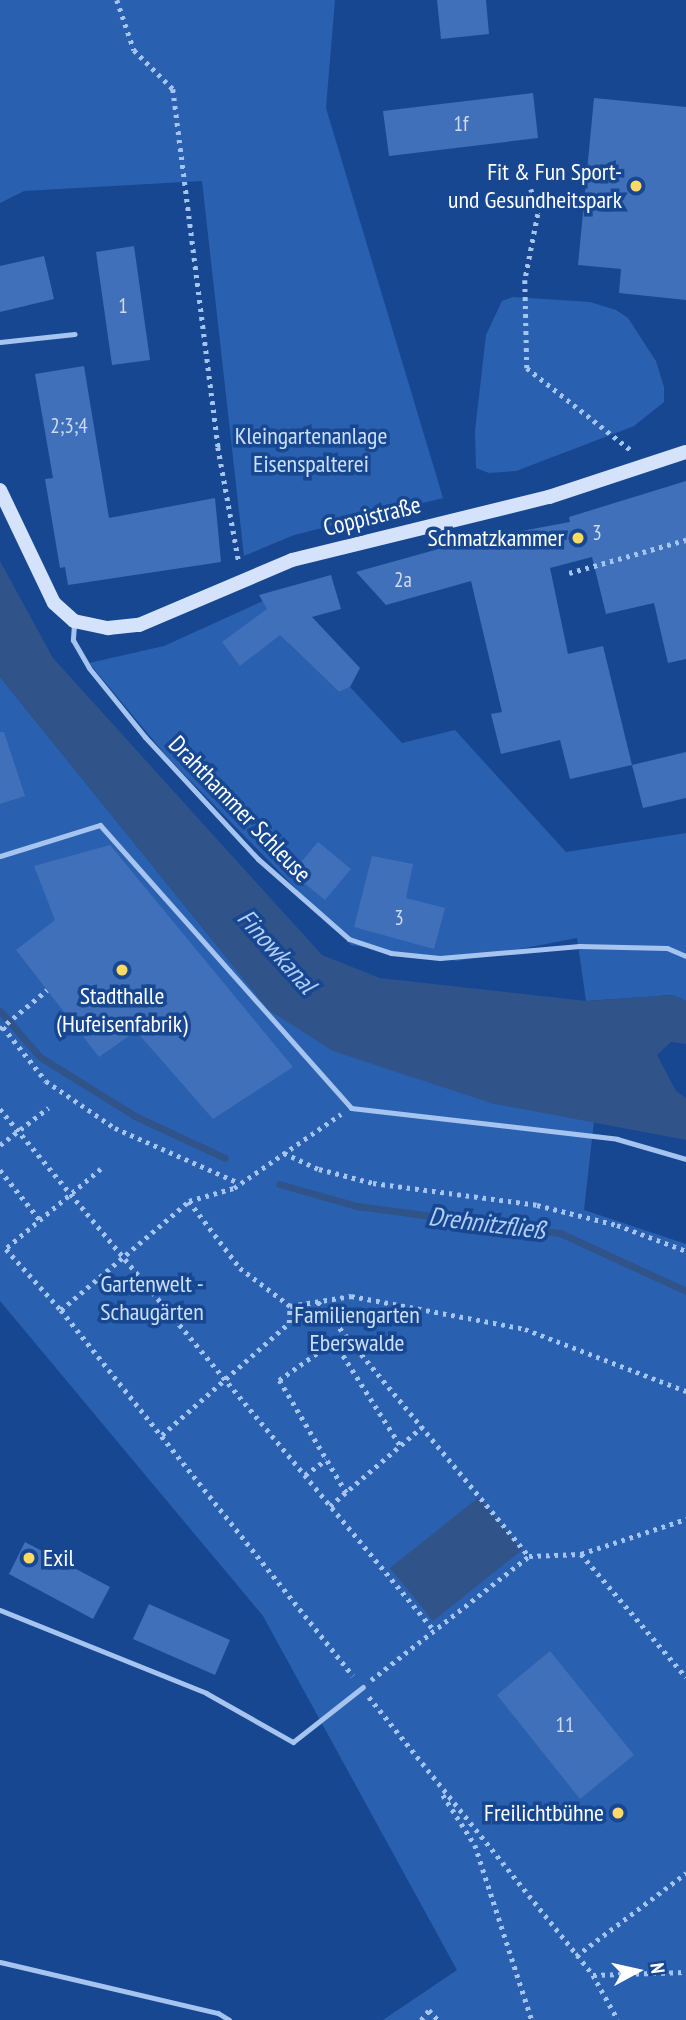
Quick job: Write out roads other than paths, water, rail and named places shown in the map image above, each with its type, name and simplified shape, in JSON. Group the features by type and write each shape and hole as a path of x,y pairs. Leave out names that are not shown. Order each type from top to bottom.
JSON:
{"main road":[{"name":"Coppistraße","path":"74,621 108,628 139,625 244,580 334,548 549,497 686,452"},
{"path":"0,491 38,579 54,603 74,621"}],"lane":[{"path":"0,342 75,334"},
{"name":"Drahthammer Schleuse","path":"74,621 73,640 89,668 145,737 258,859 349,939 391,953 440,958 579,946 667,948 686,956"},
{"path":"0,856 100,825 351,1108 617,1139 686,1159"},
{"path":"0,1610 206,1693 293,1742 363,1688"},
{"path":"0,1962 218,2013 229,2020"}],"water":[{"name":"Finowkanal","path":"0,561 53,658 322,955 380,978 586,1001 673,995 686,1001 686,1044 671,1042 657,1055 676,1091 686,1098 686,1140 491,1103 333,1051 269,1010 0,677"},
{"path":"479,1497 522,1550 433,1621 390,1568"}],"waterway":[{"name":"Drehnitzfließ","path":"0,1011 40,1057 135,1116 225,1158"},
{"name":"Drehnitzfließ","path":"279,1184 357,1206 560,1233 686,1291"}],"place":[{"name":"Fit & Fun Sport- und Gesundheitspark","path":"636,186"},
{"name":"Schmatzkammer","path":"578,538"},
{"name":"Stadthalle (Hufeisenfabrik)","path":"122,970"},
{"name":"Exil","path":"29,1558"},
{"name":"Freilichtbühne","path":"618,1813"}],"park label":[{"name":"Kleingartenanlage Eisenspalterei","path":"311,450"},
{"name":"Gartenwelt - Schaugärten","path":"152,1298"},
{"name":"Familiengarten Eberswalde","path":"357,1329"}]}
